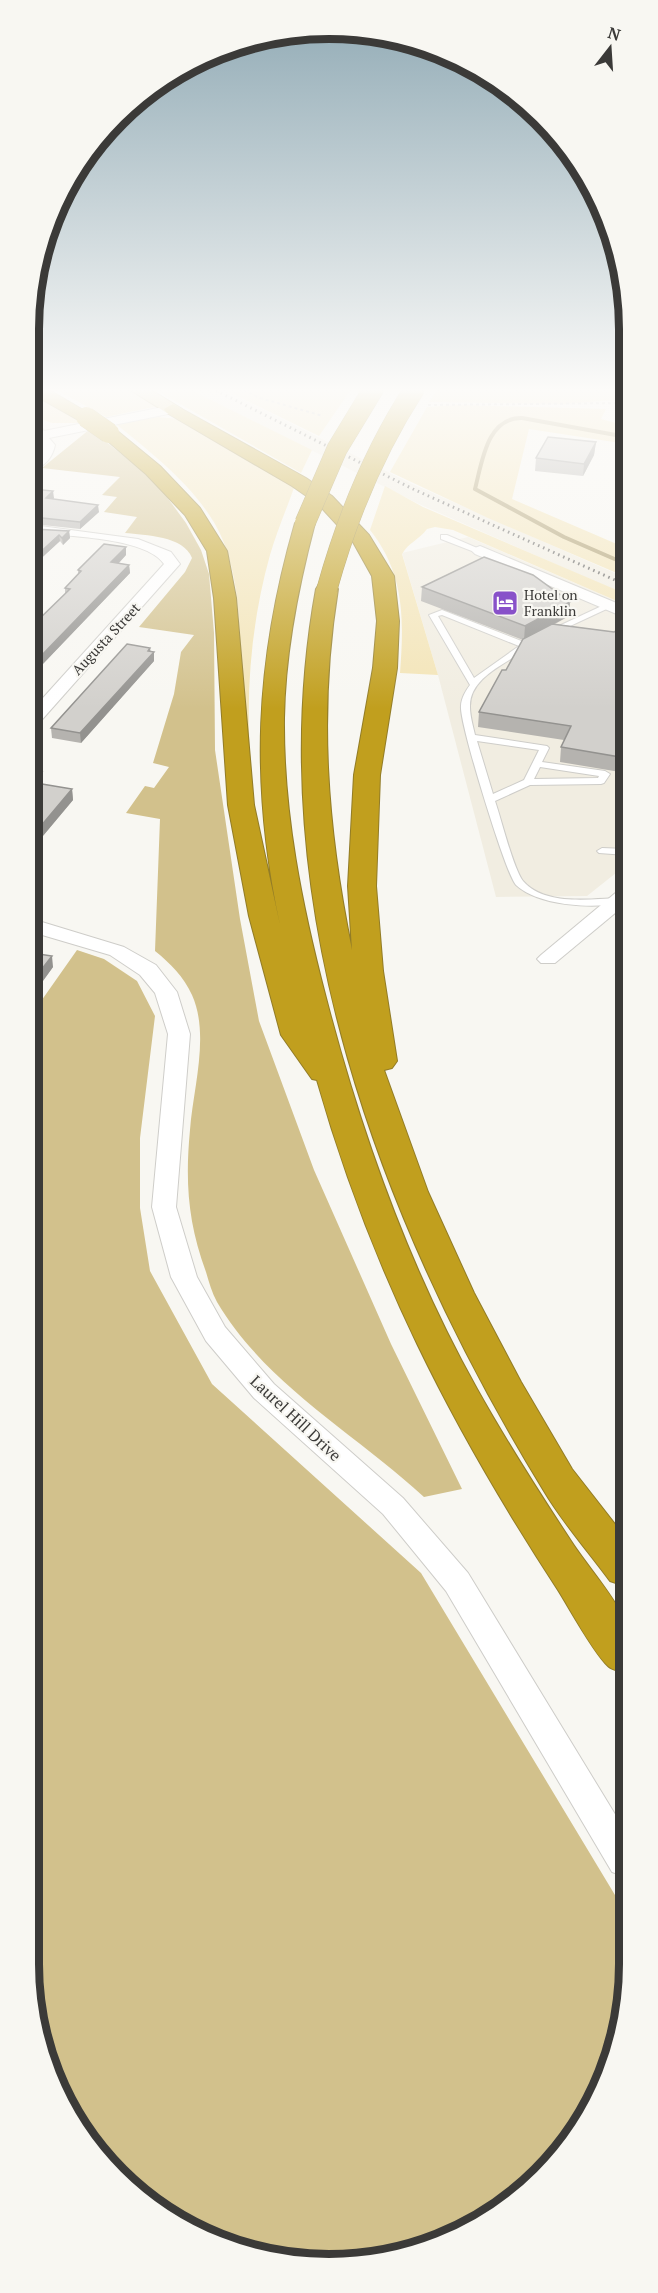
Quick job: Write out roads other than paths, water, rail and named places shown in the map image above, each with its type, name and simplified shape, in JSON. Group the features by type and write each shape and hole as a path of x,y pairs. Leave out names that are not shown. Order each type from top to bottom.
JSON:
{"highway":[{"path":"177,495 193,512 216,551 225,598 241,805 262,916 296,1035 332,1086"},
{"path":"317,495 305,523 286,590 276,660 272,716 275,795 290,914 332,1086 384,1232 441,1356 518,1494 619,1646"},
{"path":"318,495 362,539 383,576 388,621 385,668 367,775 362,886 368,971 381,1047 382,1111"},
{"path":"357,495 346,523 327,589 316,661 316,805 330,910 348,1006 382,1111 425,1227 484,1350 560,1482 619,1561"}],"street":[{"name":"Augusta Street","path":"39,530 150,545 170,557 172,564 167,574 39,713"},
{"path":"480,551 619,610"},
{"path":"548,959 619,900"},
{"name":"Laurel Hill Drive","path":"39,927 117,951 148,970 166,992 179,1034 164,1207 184,1277 215,1334 264,1391 393,1506 457,1582 619,1852"}],"lane":[{"path":"444,537 480,551"},
{"path":"609,606 526,646 491,669 474,685 465,706 471,737 514,873 527,889 539,896 569,902 619,898"},
{"path":"474,685 433,615 442,612 526,646"},
{"path":"471,737 544,748"},
{"path":"528,782 548,738"},
{"path":"491,800 528,782 601,781 605,774 536,764"},
{"path":"602,851 619,852"}],"waterway":[{"path":"486,495 564,537 619,561"}],"railway":[{"path":"426,495 619,582"}],"place":[{"name":"Hotel on Franklin","path":"505,603"}]}
